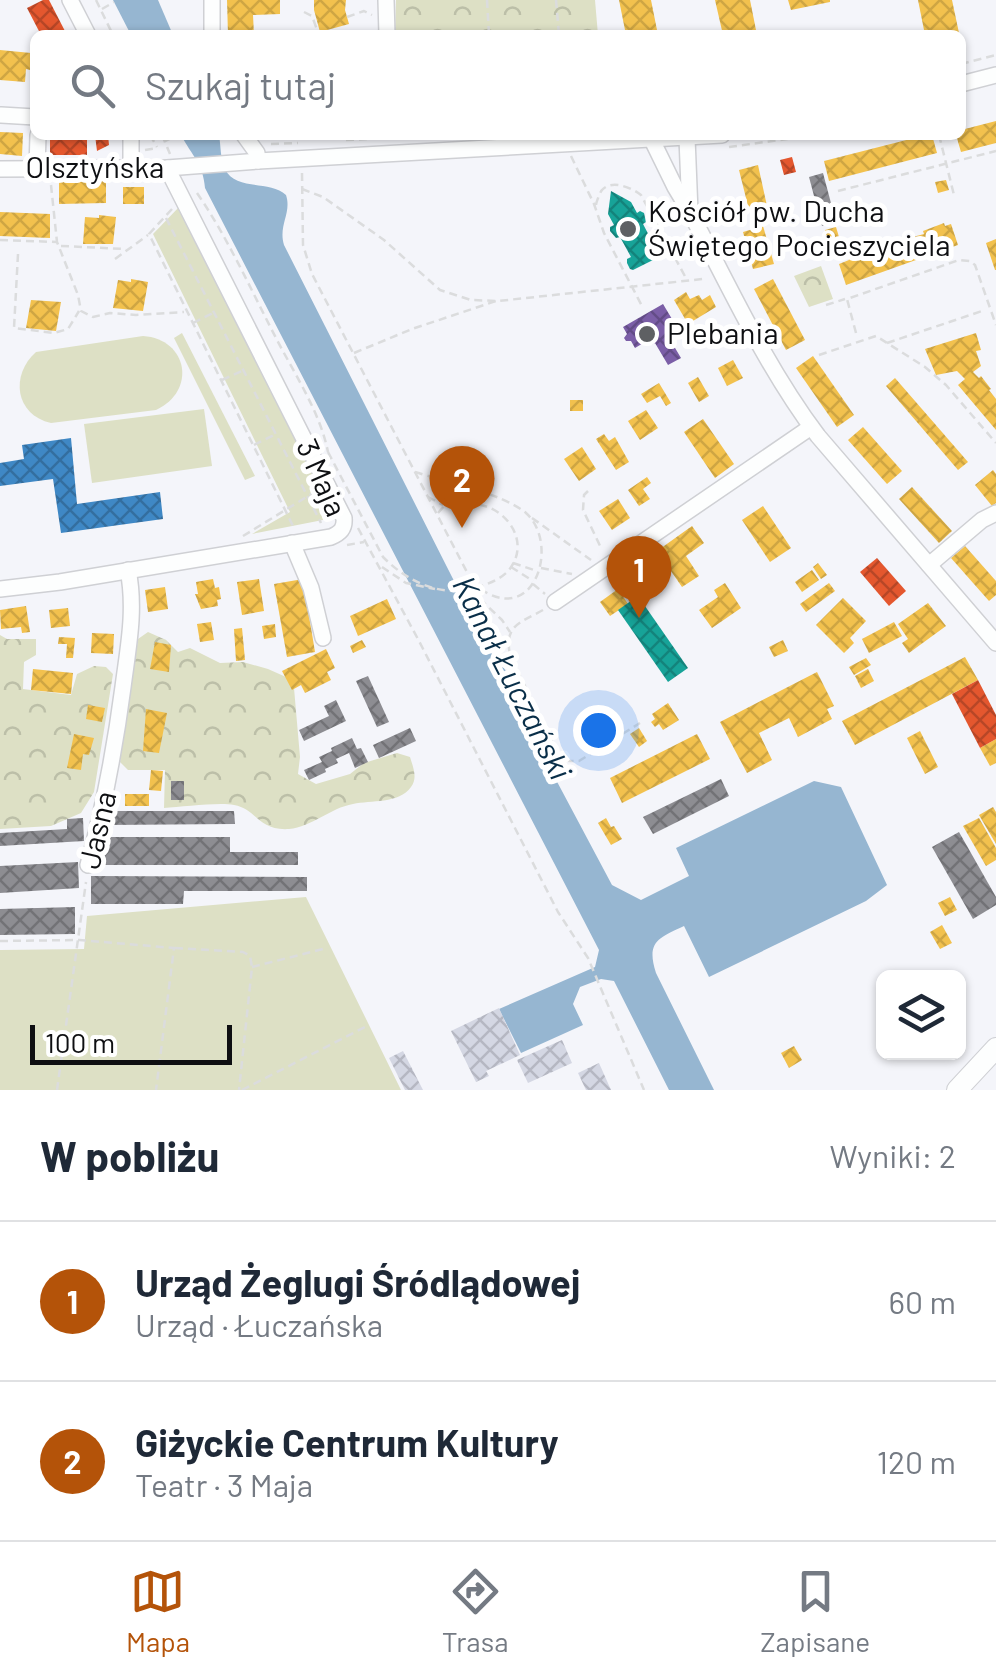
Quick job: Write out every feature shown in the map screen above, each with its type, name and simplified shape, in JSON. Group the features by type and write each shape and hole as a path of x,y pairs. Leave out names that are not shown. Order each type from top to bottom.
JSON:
{"main road":[{"path":"957,1090 996,1048"}],"street":[{"path":"70,0 85,30"},
{"path":"212,0 212,30"},
{"path":"386,0 387,29"},
{"path":"966,83 996,75"},
{"path":"1,115 30,117"},
{"path":"39,140 44,174"},
{"path":"131,169 132,140"},
{"path":"248,140 257,153 251,161"},
{"path":"652,140 772,369 811,427 996,643"},
{"name":"Olsztyńska","path":"0,168 44,174 191,167 391,146 652,140"},
{"path":"687,140 690,212"},
{"name":"3 Maja","path":"0,589 128,570 293,536 331,537 343,529 344,518 168,168"},
{"path":"555,602 811,427"},
{"path":"929,565 982,520 996,513"},
{"path":"293,536 323,638"},
{"name":"Jasna","path":"88,866 106,799 130,636 132,597 128,570"}],"path":[{"path":"96,0 110,30"},
{"path":"487,0 489,30"},
{"path":"556,0 559,30"},
{"path":"100,10 114,2"},
{"path":"347,17 364,11 387,29"},
{"path":"304,12 312,16 316,30"},
{"path":"966,63 996,56"},
{"path":"154,140 157,148"},
{"path":"720,142 747,140"},
{"path":"940,140 954,195"},
{"path":"570,144 571,158 604,233 642,306"},
{"path":"838,191 996,151"},
{"path":"293,170 302,172 306,256 312,274 482,601 510,632"},
{"path":"18,254 14,328 54,333 68,329 80,310 78,294 58,244 44,174"},
{"path":"595,207 607,186 632,188 641,195 688,281"},
{"path":"302,189 323,198 384,240 440,290 471,300 498,301 703,280"},
{"path":"198,193 324,432 328,452 383,556 412,580 435,589"},
{"path":"116,259 149,234 178,202"},
{"path":"166,217 321,524"},
{"path":"149,234 286,511 293,536"},
{"path":"0,240 126,249"},
{"path":"826,305 964,260 975,265 996,324"},
{"path":"847,299 856,333"},
{"path":"354,353 498,301"},
{"path":"80,310 93,317 110,313 187,312"},
{"path":"887,343 985,310"},
{"path":"192,323 214,312"},
{"path":"819,355 876,336 946,385 996,444"},
{"path":"221,381 243,370"},
{"path":"253,445 275,434"},
{"path":"415,472 508,502 602,570"},
{"path":"237,540 327,484"},
{"path":"588,491 584,495 584,510 602,570"},
{"path":"436,514 445,505 480,493"},
{"path":"376,563 406,583 457,591 494,581 512,565 517,546 510,523 492,507 440,505 427,496"},
{"path":"471,580 491,596 505,599 518,596 534,582 541,549 530,518"},
{"path":"365,542 558,912 588,958 644,1090"},
{"path":"512,565 539,570 602,570"},
{"path":"512,565 534,582"},
{"path":"555,602 515,626 507,643 557,752 568,760 579,760 640,722"},
{"name":"Jasna","path":"57,1090 88,866"},
{"path":"0,942 80,940 243,952 250,956 240,1090"},
{"path":"156,1090 174,948"},
{"path":"252,967 328,948"},
{"path":"240,1090 365,1027"}],"green space":[{"path":"396,0 595,0 598,30 395,30"},
{"path":"181,205 333,518 252,534 290,512 153,234"},
{"path":"821,266 833,299 809,307 794,276"},
{"path":"182,333 255,476 245,480 174,338"},
{"path":"143,336 170,346 182,367 178,391 156,410 51,423 39,419 24,403 20,393 22,372 36,352"},
{"path":"204,409 212,466 92,483 84,424"},
{"path":"148,632 166,640 178,652 190,648 220,663 243,662 286,677 294,688 298,774 316,784 397,753 410,757 413,784 399,796 345,806 289,829 271,827 234,805 164,808 165,770 128,770 120,762 138,639"},
{"path":"0,635 7,639 36,639 36,655 24,662 23,689 71,695 77,674 94,666 106,667 113,674 94,792 81,813 51,826 0,829"},
{"path":"306,897 401,1090 0,1090 0,950 84,949 87,916"}],"water":[{"path":"113,0 158,0 171,30 128,30"},
{"path":"184,140 220,140 222,161 230,176 286,195 284,245 490,652 516,688 529,729 612,885 641,900 689,876 676,848 814,781 841,787 887,885 866,901 709,977 684,926 656,942 652,954 656,973 714,1090 669,1090 614,981 601,979 580,987 573,1004 583,1025 521,1053 499,1009 595,967 599,950 205,188 199,166"}],"building: Mieszkania":[{"path":"227,0 280,0 280,14 253,15 254,30 228,30"},
{"path":"314,0 346,0 349,24 319,30"},
{"path":"619,0 651,0 657,30 625,30"},
{"path":"715,0 750,0 756,30 722,30"},
{"path":"788,0 830,0 830,2 791,10"},
{"path":"918,0 952,0 958,30 924,30"},
{"path":"0,50 30,53 25,82 0,80"},
{"path":"996,121 996,143 961,152 957,140 966,140 966,129"},
{"path":"0,132 23,133 22,156 0,154"},
{"path":"906,140 933,140 937,153 829,181 824,161"},
{"path":"758,165 767,206 749,210 739,170"},
{"path":"946,180 949,190 938,193 935,182"},
{"path":"106,181 106,203 59,204 59,182"},
{"path":"123,187 144,187 144,204 123,204"},
{"path":"0,212 50,214 50,238 0,236"},
{"path":"85,217 116,217 113,244 83,244"},
{"path":"951,224 958,245 846,285 839,264 849,260 848,256 873,252 872,249 924,234 923,231"},
{"path":"763,226 774,264 753,269 743,232"},
{"path":"836,227 839,237 828,240 825,230"},
{"path":"996,239 996,270 995,270 986,243"},
{"path":"773,279 805,340 786,350 754,289"},
{"path":"118,280 148,282 143,311 113,308"},
{"path":"686,292 690,299 699,295 702,300 710,295 716,307 688,324 674,300"},
{"path":"31,300 61,302 56,331 26,328"},
{"path":"976,333 981,366 973,372 981,376 996,399 996,430 958,385 965,379 957,371 936,375 925,349"},
{"path":"813,356 854,415 837,427 796,368"},
{"path":"733,360 743,378 727,386 718,368"},
{"path":"698,377 709,396 699,402 688,383"},
{"path":"895,378 968,462 958,470 886,386"},
{"path":"659,383 671,403 666,406 660,396 647,403 641,394"},
{"path":"570,400 583,400 583,411 570,411"},
{"path":"646,410 658,428 640,440 628,421"},
{"path":"703,419 734,464 715,478 684,432"},
{"path":"863,427 902,471 887,484 848,440"},
{"path":"604,434 609,441 615,437 629,462 616,470 596,439"},
{"path":"582,447 596,469 579,481 564,459"},
{"path":"993,470 996,503 992,506 975,485"},
{"path":"647,477 651,483 643,489 650,499 639,506 628,490"},
{"path":"912,487 952,531 939,543 899,499"},
{"path":"618,499 630,518 612,530 599,511"},
{"path":"763,506 791,548 770,562 742,520"},
{"path":"692,526 704,543 686,556 699,576 682,587 657,551"},
{"path":"965,546 996,581 996,595 989,601 951,558"},
{"path":"818,563 827,575 821,579 813,567"},
{"path":"812,570 819,580 802,592 795,582"},
{"path":"213,579 221,599 217,600 218,606 201,609 195,594 196,582"},
{"path":"259,579 264,611 242,615 237,582"},
{"path":"303,579 315,652 287,657 274,584"},
{"path":"725,583 741,608 712,628 699,610 718,597 714,590"},
{"path":"829,583 835,591 806,612 800,604"},
{"path":"165,587 168,609 148,612 145,590"},
{"path":"618,589 628,604 610,616 600,602"},
{"path":"843,598 866,621 850,638 854,643 844,653 816,625"},
{"path":"387,599 396,619 358,636 350,616"},
{"path":"928,603 946,626 909,653 902,643 908,639 898,624"},
{"path":"26,606 30,632 22,633 21,627 1,629 0,610"},
{"path":"68,608 70,626 51,628 49,610"},
{"path":"211,622 214,640 200,642 197,624"},
{"path":"894,622 902,636 869,653 862,639"},
{"path":"275,624 276,637 264,639 262,626"},
{"path":"242,628 245,660 236,661 234,629"},
{"path":"92,633 114,634 113,654 91,653"},
{"path":"59,637 75,638 73,658 66,658 67,644 58,644"},
{"path":"362,640 366,647 353,653 350,646"},
{"path":"783,640 788,651 774,657 769,647"},
{"path":"155,642 171,645 169,672 150,669"},
{"path":"326,649 335,668 327,672 331,680 305,693 301,685 292,690 282,671"},
{"path":"965,657 978,680 855,745 842,721"},
{"path":"866,658 871,665 854,675 849,667"},
{"path":"33,669 73,673 71,694 31,690"},
{"path":"868,669 874,681 861,688 855,676"},
{"path":"817,672 834,706 827,709 832,719 798,737 789,718 759,733 772,760 747,773 720,722"},
{"path":"668,703 679,720 663,730 651,722 655,719 652,714"},
{"path":"88,705 105,708 102,722 86,719"},
{"path":"146,709 167,713 159,753 143,751"},
{"path":"639,728 647,741 639,747 630,734"},
{"path":"920,731 938,767 925,774 907,738"},
{"path":"74,734 94,738 89,755 83,754 81,770 67,768"},
{"path":"697,734 710,759 622,803 610,778"},
{"path":"996,739 996,763 990,766 980,748"},
{"path":"151,770 163,771 161,791 149,790"},
{"path":"125,794 149,794 149,806 125,806"},
{"path":"993,807 996,812 996,844 979,815"},
{"path":"606,818 622,839 611,845 598,823"},
{"path":"979,818 996,848 996,860 986,866 963,826"},
{"path":"950,897 957,910 945,916 938,903"},
{"path":"942,925 952,943 940,949 930,932"},
{"path":"794,1046 802,1060 789,1068 781,1053"}],"building: Handel":[{"path":"49,0 64,30 38,30 27,8"},
{"path":"50,140 87,140 87,155 50,155"},
{"path":"96,140 108,140 109,145 97,151"},
{"path":"792,157 796,172 784,175 780,160"},
{"path":"877,558 906,591 889,606 860,572"},
{"path":"978,680 996,715 996,739 980,748 952,694"}],"building: Biura":[{"name":"Plebania","path":"663,304 675,324 665,331 681,358 668,365 655,343 645,342 635,348 631,341 626,341 623,327"}],"building: Szkoły":[{"path":"71,438 77,504 160,492 163,519 61,533 53,479 0,486 0,463 24,459 22,445"}],"building: Publiczne":[{"name":"Kościół pw. Ducha Świętego Pocieszyciela","path":"611,191 631,202 637,213 644,213 643,224 654,245 661,245 663,255 630,269 627,259 631,257 620,237 610,231 614,225 608,214"},
{"path":"638,596 688,668 668,682 618,610"}],"building: Przemysł":[{"path":"823,173 836,222 822,226 809,177"},
{"path":"368,676 389,722 377,727 356,681"},
{"path":"336,700 346,721 304,741 299,730 329,716 324,706"},
{"path":"410,728 416,741 379,758 373,745"},
{"path":"352,738 368,762 355,768 349,753 309,780 304,770 322,762 319,757 331,748"},
{"path":"721,779 729,796 653,834 643,817"},
{"path":"171,781 184,781 184,800 171,800"},
{"path":"107,811 234,811 235,824 107,825"},
{"path":"83,818 84,841 0,846 0,833 67,829 67,819"},
{"path":"959,832 996,897 996,905 973,919 932,847"},
{"path":"103,837 230,837 230,852 298,852 298,865 103,865"},
{"path":"78,862 79,888 0,893 0,866"},
{"path":"91,876 307,877 307,891 184,891 183,904 91,904"},
{"path":"75,907 75,934 0,935 0,909"}],"building: Inne":[{"path":"499,1008 520,1055 486,1071 489,1076 476,1082 451,1031"},
{"path":"562,1040 572,1063 528,1083 517,1060"},
{"path":"403,1051 423,1090 405,1090 389,1058"},
{"path":"599,1063 611,1090 586,1090 578,1073"}],"place":[{"name":"Kościół pw. Ducha Świętego Pocieszyciela","path":"628,229"},
{"name":"Plebania","path":"647,334"},
{"name":"Giżyckie Centrum Kultury","path":"462,528"},
{"name":"Urząd Żeglugi Śródlądowej","path":"639,618"}],"water label":[{"name":"Kanał Łuczański","path":"512,678"}]}
